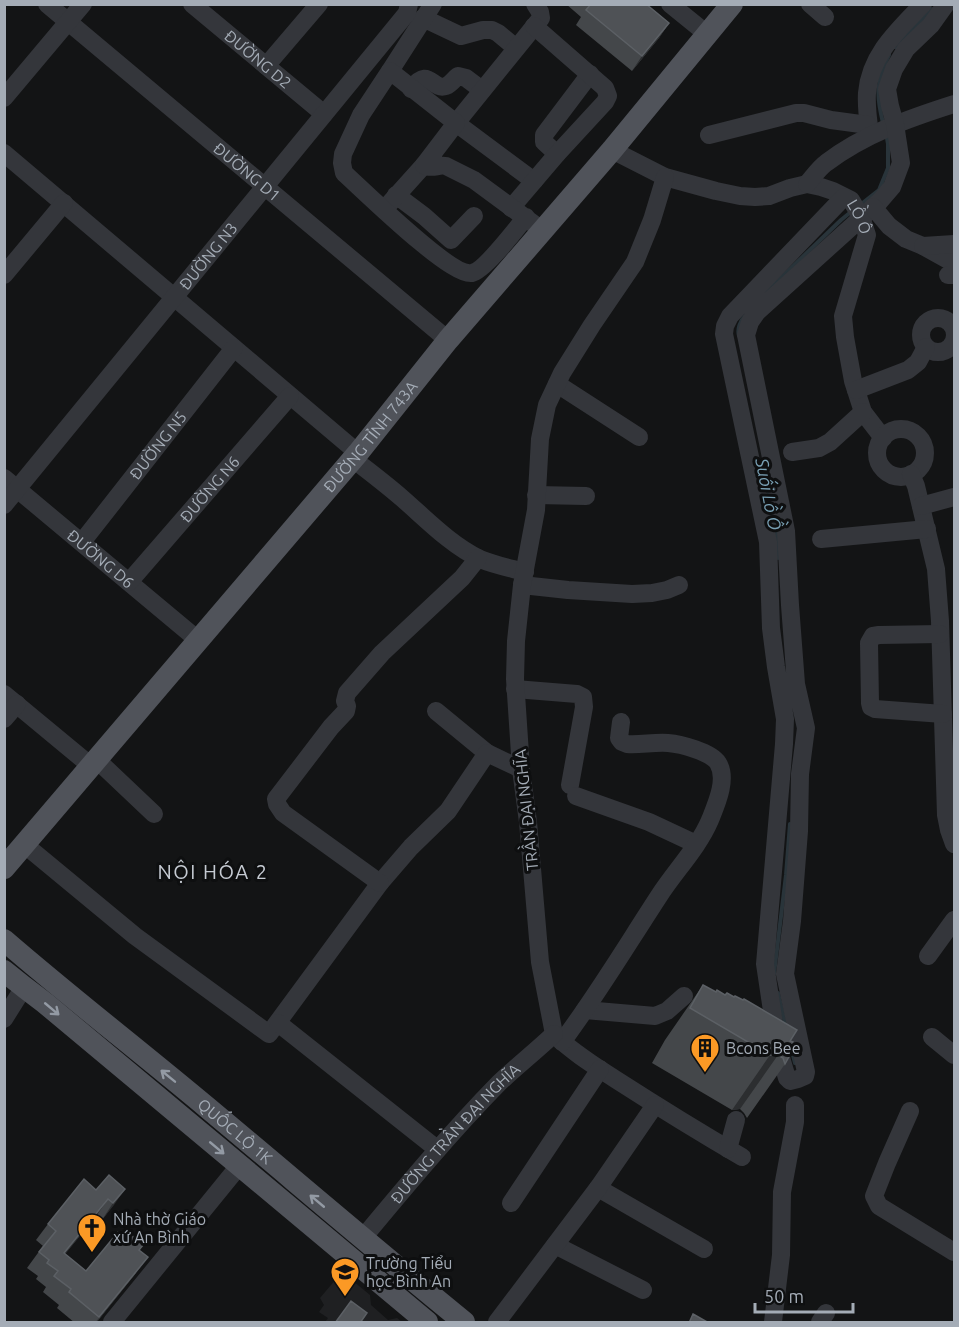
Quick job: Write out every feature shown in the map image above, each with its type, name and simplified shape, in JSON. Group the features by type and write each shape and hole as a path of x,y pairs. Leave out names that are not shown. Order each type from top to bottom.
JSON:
{"main road":[{"name":"ĐƯỜNG TỈNH 743A","path":"4,868 355,456 448,340 526,218 612,150 732,4"},
{"name":"QUỐC LỘ 1K","path":"4,940 464,1323"},
{"name":"QUỐC LỘ 1K","path":"4,971 427,1323"},
{"path":"239,1166 254,1148"}],"street":[{"name":"ĐƯỜNG D1","path":"47,4 448,340"},
{"path":"4,98 83,4"},
{"path":"266,66 318,4"},
{"name":"ĐƯỜNG N3","path":"4,505 11,483 174,297 406,13 409,4"},
{"path":"384,210 424,165 541,18 535,4"},
{"path":"670,4 707,34"},
{"path":"810,4 825,17"},
{"path":"879,129 890,106 887,89 903,38 923,4"},
{"path":"857,206 757,312 750,322 746,335 786,531 796,684 806,728 800,774 788,823 765,964 777,1044 787,1078 790,1081 805,1076 806,1072 785,974 792,921 788,823 785,719 771,628 768,542 724,334 725,326 730,316 798,246 857,206 892,187 901,163 866,110 867,91 873,68 884,47 931,25 946,4"},
{"name":"ĐƯỜNG D2","path":"202,8 266,66 324,114"},
{"path":"516,48 492,30 461,36 455,34 428,11 361,115 343,154 344,173 384,210 419,242 453,268 472,273 480,269 526,218 534,181 608,96 605,88 534,26"},
{"path":"390,71 534,181"},
{"path":"557,154 544,142 544,135 590,75"},
{"path":"411,89 421,79 430,80 443,87 458,76 466,78 482,90"},
{"path":"612,150 665,177 740,196 769,196 807,184 824,164 879,129 954,104"},
{"path":"709,135 796,113 879,129"},
{"path":"4,153 290,396 431,525 478,558 523,578 568,590 632,594 652,593 679,585"},
{"path":"424,165 431,168 446,166 474,180 526,218"},
{"name":"TRẦN ĐẠI NGHĨA","path":"558,1038 540,962 515,689 516,641 523,578 536,510 540,439 547,405 557,384 592,325 635,262 652,220 665,177"},
{"name":"LỒ Ô","path":"807,184 821,187 857,206 867,235 843,316 856,390 864,412 883,438"},
{"path":"396,195 451,240"},
{"path":"4,275 64,203"},
{"path":"857,206 906,239 948,260 952,270"},
{"path":"436,254 474,216"},
{"path":"923,246 954,244"},
{"path":"856,390 908,370 918,362 926,347 921,331 932,318 941,318 953,323"},
{"name":"ĐƯỜNG N5","path":"82,542 234,348"},
{"path":"557,384 639,437"},
{"name":"ĐƯỜNG N6","path":"129,582 290,396"},
{"path":"792,453 819,448 830,442 864,412"},
{"path":"900,429 915,433 924,446 925,454 920,468 906,476 891,475 880,464 878,456 878,448 883,438 892,431 900,429"},
{"path":"911,474 936,569 946,815 954,841"},
{"name":"ĐƯỜNG D6","path":"11,483 198,640"},
{"path":"537,495 586,496"},
{"path":"921,506 954,496"},
{"path":"821,539 927,529"},
{"path":"380,884 283,813 276,800 331,727 346,711 347,693 393,641 455,585 478,558"},
{"path":"940,634 873,636 868,643 870,703 875,709 943,714"},
{"path":"515,689 578,694 583,697 584,707 573,790 696,844"},
{"path":"4,719 11,699 94,763 154,814"},
{"path":"436,711 488,753 521,769"},
{"name":"ĐƯỜNG TRẦN ĐẠI NGHĨA","path":"362,1239 437,1149 499,1084 521,1062 558,1038 585,1010 709,822 721,784 718,763 710,755 669,743 627,744 622,742 619,738 621,722"},
{"path":"273,1028 380,884 411,847 448,811 488,753"},
{"path":"25,845 135,936 273,1028 437,1149"},
{"path":"928,956 954,920"},
{"path":"4,1019 24,987"},
{"path":"585,1010 655,1016 667,1011 684,996"},
{"path":"932,1037 954,1055"},
{"path":"558,1038 655,1105 735,1153 736,1120"},
{"path":"511,1203 600,1069"},
{"path":"497,1323 598,1188 655,1105"},
{"path":"773,1323 781,1256 782,1192 795,1122 795,1105"},
{"path":"910,1111 886,1163 874,1196 879,1206 954,1252"},
{"path":"112,1323 239,1166"},
{"path":"598,1188 704,1249"},
{"path":"555,1245 643,1290"}],"shaded area":[{"name":"Trường Tiểu học Bình An","path":"342,1272 370,1295 371,1305 388,1320 397,1318 402,1322 325,1322 328,1318 319,1312 324,1305 320,1298"}],"building":[{"path":"591,4 646,4 669,23 642,56 586,10"},
{"path":"703,985 716,992 717,990 725,995 727,993 744,999 797,1030 790,1041 793,1042 788,1051 791,1053 785,1064 783,1058 778,1055 770,1055 690,1008"},
{"path":"109,1175 125,1189 113,1203 108,1199 64,1253 86,1271 118,1232 125,1238 129,1233 143,1245 139,1250 148,1257 99,1317 69,1292 71,1289 54,1276 58,1271 47,1263 49,1260 39,1252 56,1231 48,1224 84,1179 96,1190"},
{"path":"351,1301 367,1313 360,1323 335,1323"},
{"path":"693,1314 709,1323 689,1323"}],"waterway":[{"name":"Suối Lồ Ồ","path":"895,47 932,9"},
{"name":"Suối Lồ Ồ","path":"883,123 878,89 889,55"},
{"name":"Suối Lồ Ồ","path":"860,205 879,190 888,168 886,133"},
{"name":"Suối Lồ Ồ","path":"766,292 852,211"},
{"name":"Suối Lồ Ồ","path":"739,336 739,325 745,316"},
{"name":"Suối Lồ Ồ","path":"763,461 777,535 778,558"},
{"name":"Suối Lồ Ồ","path":"774,974 790,824"},
{"name":"Suối Lồ Ồ","path":"778,993 786,1027"},
{"name":"Suối Lồ Ồ","path":"790,1043 795,1063"}],"place":[{"name":"Bcons Bee","path":"705,1074"},
{"name":"Nhà thờ Giáo xứ An Bình","path":"92,1254"},
{"name":"Trường Tiểu học Bình An","path":"345,1298"}],"district":[{"name":"NỘI HÓA 2","path":"213,871"}]}
